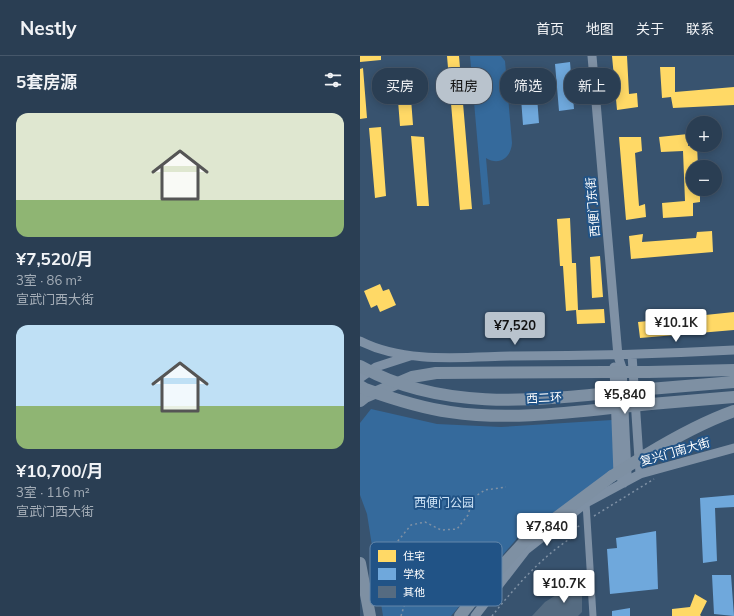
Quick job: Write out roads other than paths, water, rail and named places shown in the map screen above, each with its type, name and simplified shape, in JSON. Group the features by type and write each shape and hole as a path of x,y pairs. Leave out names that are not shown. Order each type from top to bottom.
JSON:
{"highway":[{"name":"西二环","path":"360,366 373,374 421,391 460,398 545,399 734,382"},
{"path":"360,401 365,397 412,377 436,373 734,370"},
{"name":"西二环","path":"360,386 365,389 420,406 468,414 545,414 734,397"},
{"path":"502,566 525,540 612,476 684,434 719,416 734,411"},
{"path":"360,563 370,616"},
{"path":"460,616 468,606"}],"street":[{"name":"西便门东街","path":"592,56 618,356 622,368 627,473 624,483"},
{"path":"360,341 374,348 411,355 632,356 734,350"},
{"path":"360,378 376,368 411,355"},
{"path":"632,356 640,474"},
{"name":"复兴门南大街","path":"502,581 526,550 586,503 640,474 734,448"},
{"path":"586,503 593,616"},
{"name":"复兴门南大街","path":"475,616 483,606"}],"park label":[{"name":"西便门公园","path":"444,503"}]}
